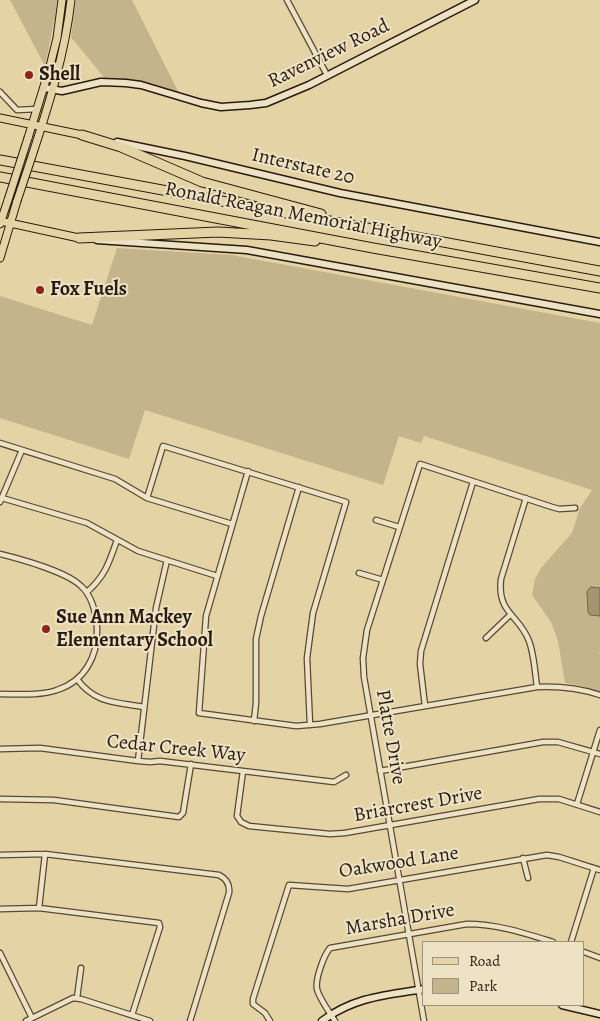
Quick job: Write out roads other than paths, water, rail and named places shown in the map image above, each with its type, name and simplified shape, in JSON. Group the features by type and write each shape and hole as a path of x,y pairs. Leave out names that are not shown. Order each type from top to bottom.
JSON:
{"highway":[{"path":"82,135 121,147 202,182 394,233"},
{"name":"Ronald Reagan Memorial Highway","path":"0,160 600,271"},
{"name":"Ronald Reagan Memorial Highway","path":"0,177 373,248 600,288"},
{"path":"79,238 218,232 244,233 373,248"}],"main road":[{"path":"62,0 57,38 45,88 0,222 107,242 247,250 600,314"},
{"path":"0,258 53,91 62,57 71,0"},
{"name":"Ravenview Road","path":"45,88 62,92 101,82 126,82 200,103 221,106 250,106 277,99 309,85 474,0"},
{"name":"Interstate 20","path":"0,118 185,156 332,191 600,242"},
{"path":"322,1021 331,1014 362,1000 421,989"},
{"path":"566,1006 600,1014"}],"street":[{"path":"287,0 327,75"},
{"path":"0,92 17,110 38,109"},
{"path":"0,443 115,479 146,498 232,524"},
{"path":"146,498 163,446 346,502 312,620 307,658 310,725"},
{"path":"22,450 1,500 87,523 138,550 218,576"},
{"name":"Platte Drive","path":"421,989 409,934 380,771 363,658 367,630 420,464 473,482"},
{"path":"248,471 206,616 199,714 296,726 537,687 573,688 600,695"},
{"path":"425,706 420,664 421,651 473,482 559,509 575,508"},
{"path":"254,721 256,703 256,640 261,616 299,487"},
{"path":"526,498 501,579 501,598 510,615 529,641 537,687"},
{"path":"376,520 399,527"},
{"path":"87,592 105,572 117,540"},
{"path":"0,554 72,579 87,592 96,615 96,648 91,661 83,674 77,679 57,691 0,694"},
{"path":"138,761 156,608 166,560"},
{"path":"359,573 383,580"},
{"path":"486,638 510,615"},
{"path":"77,679 85,691 102,700 144,707"},
{"path":"577,804 600,730"},
{"path":"380,771 543,742 558,742 600,754"},
{"name":"Cedar Creek Way","path":"0,750 40,748 138,761 191,764 334,782 346,775"},
{"path":"0,799 54,800 180,816 183,813 191,764"},
{"name":"Briarcrest Drive","path":"243,771 237,816 241,822 249,826 346,834 539,799 559,799 600,812"},
{"path":"0,855 45,854 219,875 227,880 230,889 229,893 190,1021"},
{"path":"39,908 45,854"},
{"name":"Oakwood Lane","path":"270,1021 265,1013 253,1004 253,999 289,885 340,890 547,855 559,856 600,870"},
{"path":"523,858 528,878"},
{"path":"570,941 594,868"},
{"path":"0,909 39,908 159,923 160,927 132,1015"},
{"name":"Marsha Drive","path":"335,1021 317,990 317,982 325,954 330,948 467,924 486,924 550,941"},
{"path":"585,952 600,958"},
{"path":"0,953 32,1018"},
{"path":"78,998 81,968"},
{"path":"26,1021 70,999 78,998 150,1021"},
{"name":"Platte Drive","path":"423,1006 424,1021"}],"place":[{"name":"Shell","path":"29,75"},
{"name":"Fox Fuels","path":"40,290"},
{"name":"Sue Ann Mackey Elementary School","path":"46,629"}]}
